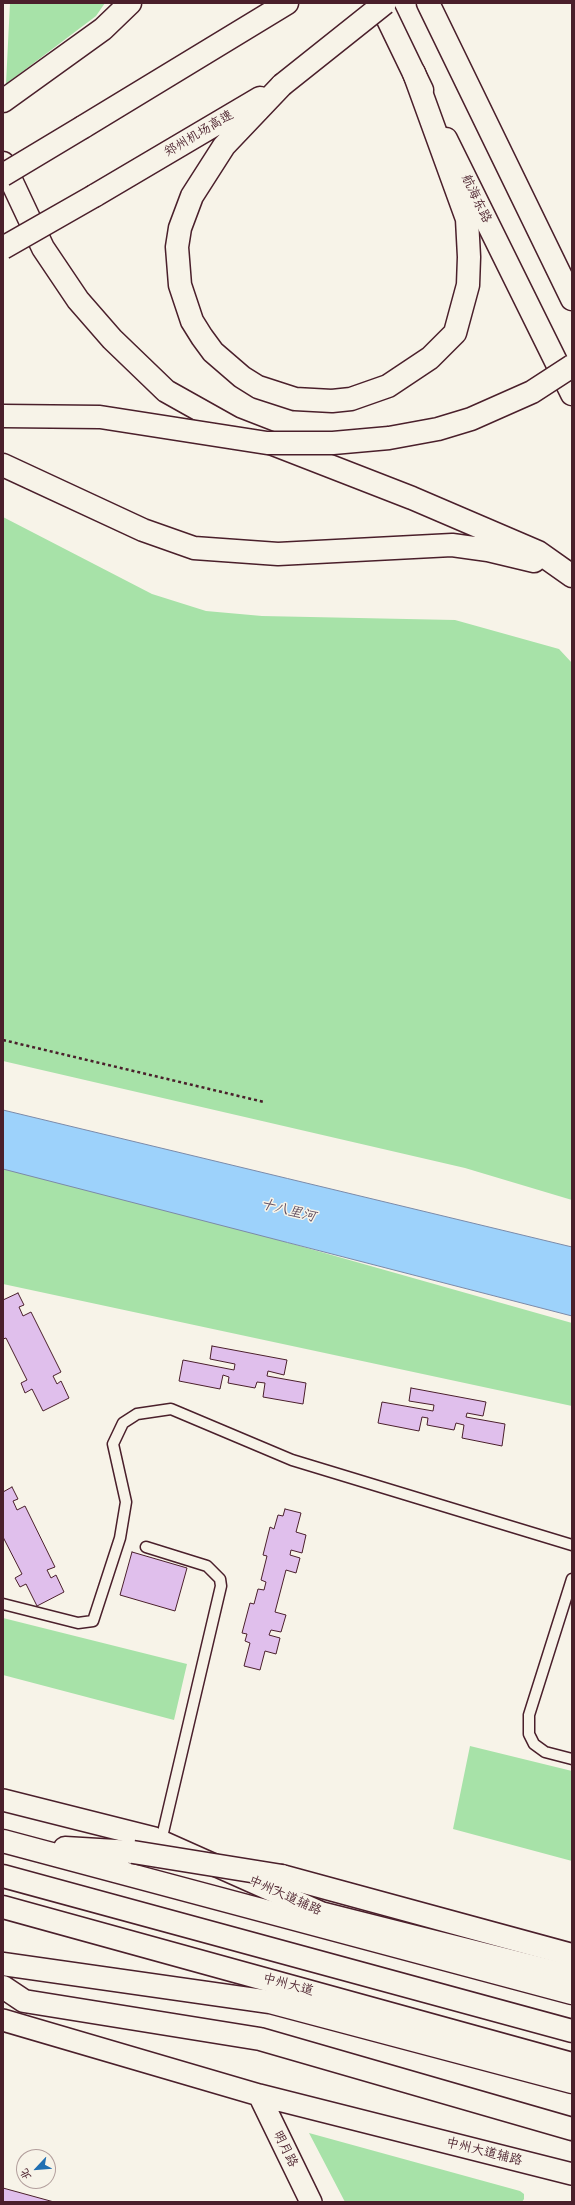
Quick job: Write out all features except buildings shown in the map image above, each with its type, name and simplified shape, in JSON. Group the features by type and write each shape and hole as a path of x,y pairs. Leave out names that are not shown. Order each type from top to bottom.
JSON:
{"main road":[{"path":"3,101 50,69 102,29 130,3"},
{"path":"3,175 287,3"},
{"name":"航海东路","path":"380,3 572,394"},
{"name":"郑州机场高速","path":"3,248 282,85 385,3"},
{"path":"428,3 572,299"},
{"path":"282,85 224,146 192,196 180,228 177,266 180,285 192,321 202,337 213,352 242,378 258,387 294,399 332,401 364,395 388,386 430,358 455,333 468,285 469,257 467,219 414,74"},
{"path":"3,163 43,248 78,300 112,339 166,391 232,428 412,498 538,552 570,575"},
{"path":"3,416 100,417 267,443 333,444 389,438 438,429 471,419 532,392 572,366"},
{"path":"3,465 143,530 194,548 278,554 452,545 527,559 570,575"},
{"path":"9,1843 133,1852 282,1876 572,1955"},
{"path":"9,1843 572,1993"},
{"path":"3,1876 572,2031"},
{"name":"中州大道","path":"3,1907 572,2064"},
{"name":"中州大道","path":"3,1964 270,2002 572,2082"},
{"path":"3,1987 24,2001 260,2039 572,2129"}],"street":[{"name":"中州大道辅路","path":"3,1800 161,1841 322,1913 572,1976"},
{"name":"中州大道辅路","path":"3,2020 259,2095 572,2174"},
{"name":"明月路","path":"259,2095 311,2202"}],"lane":[{"path":"3,1604 78,1623 93,1621 120,1538 126,1502 114,1454 113,1444 124,1422 137,1414 171,1409 292,1460 572,1545"},
{"path":"146,1547 208,1566 220,1579 221,1586 161,1841"},
{"path":"572,1579 529,1715 529,1734 534,1744 545,1752 572,1759"}],"path":[{"path":"3,1040 264,1102"}],"green space":[{"path":"10,3 105,3 96,16 6,84"},
{"path":"3,517 152,594 206,611 262,616 455,620 559,649 572,663 572,1200 465,1168 3,1061"},
{"path":"3,1162 572,1323 572,1406 3,1284"},
{"path":"3,1618 187,1664 174,1720 3,1675"},
{"path":"470,1746 572,1771 572,1861 453,1829"},
{"path":"309,2133 520,2191 524,2194 524,2199 522,2202 345,2202"}],"water":[{"name":"十八里河","path":"3,1110 572,1247 572,1316 3,1169"}]}
